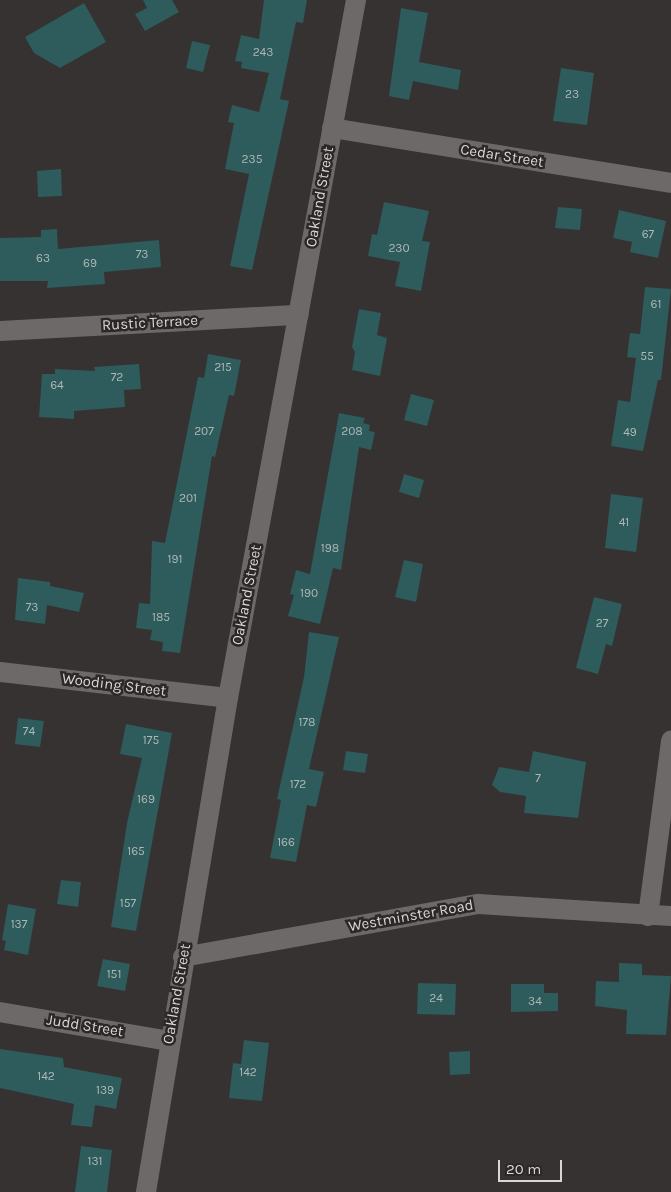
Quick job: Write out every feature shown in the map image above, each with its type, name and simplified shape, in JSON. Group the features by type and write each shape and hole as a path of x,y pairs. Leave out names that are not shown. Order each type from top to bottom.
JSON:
{"street":[{"name":"Oakland Street","path":"146,1192 169,1041 228,698 356,0"},
{"name":"Cedar Street","path":"332,128 671,184"},
{"name":"Rustic Terrace","path":"0,331 299,315"},
{"name":"Wooding Street","path":"0,672 228,698"},
{"path":"648,916 671,741"},
{"name":"Westminster Road","path":"183,957 478,904 671,916"},
{"name":"Judd Street","path":"0,1012 169,1041"}],"building":[{"path":"143,0 172,0 179,12 145,31 135,14 147,8"},
{"path":"264,0 307,0 303,23 296,22 280,99 289,101 252,270 230,266 249,174 225,169 234,123 228,122 232,105 259,112 269,73 241,68 242,62 235,61 241,35 259,39"},
{"path":"84,3 106,42 60,68 34,53 25,37"},
{"path":"401,8 428,13 419,62 461,70 458,90 413,81 409,100 389,96"},
{"path":"192,41 210,45 203,72 186,68"},
{"path":"561,68 594,73 587,125 553,121"},
{"path":"61,169 62,196 38,197 37,171"},
{"path":"384,202 429,211 422,241 430,242 421,291 395,286 400,262 368,256 372,234 377,235"},
{"path":"558,207 582,209 580,230 555,228"},
{"path":"619,210 666,221 658,258 630,252 632,242 613,238"},
{"path":"57,229 58,249 159,240 161,267 104,272 105,284 47,288 48,281 0,281 0,238 41,237 41,230"},
{"path":"645,287 671,289 661,380 658,380 643,451 611,446 618,400 630,402 636,358 627,357 630,333 640,334"},
{"path":"359,309 381,313 377,335 387,338 380,376 352,370 355,352 352,347"},
{"path":"208,354 241,360 234,396 229,395 215,457 212,456 180,653 162,651 163,642 150,640 152,630 136,628 139,603 150,604 152,541 165,543 198,377 204,378"},
{"path":"139,364 141,389 124,390 125,407 74,411 74,419 39,417 42,374 55,374 55,369 95,371 94,367"},
{"path":"411,394 434,400 427,426 404,420"},
{"path":"339,413 365,418 363,423 370,425 369,431 375,432 371,450 359,447 341,570 333,568 320,624 288,616 294,595 290,594 296,570 310,574"},
{"path":"404,474 424,480 419,498 399,492"},
{"path":"611,494 643,498 636,552 605,548"},
{"path":"404,560 423,564 416,602 395,597"},
{"path":"18,578 50,582 50,586 84,593 79,612 47,605 45,624 15,620"},
{"path":"594,597 622,604 612,646 606,644 598,674 576,668"},
{"path":"309,632 339,637 309,769 324,772 316,807 307,805 296,862 270,858 281,800 277,799 304,677"},
{"path":"18,718 44,721 40,747 15,744"},
{"path":"126,724 172,733 136,931 111,927 127,823 142,758 120,754"},
{"path":"346,751 368,754 365,773 343,770"},
{"path":"533,751 586,762 578,818 524,813 526,796 500,792 492,785 499,767 529,772"},
{"path":"61,880 81,882 78,907 57,904"},
{"path":"8,904 36,909 28,955 4,950 6,941 2,940"},
{"path":"103,959 130,964 125,991 97,986"},
{"path":"619,963 642,964 642,975 671,976 666,1035 626,1034 627,1010 595,1006 596,981 619,982"},
{"path":"418,983 456,984 455,1015 417,1014"},
{"path":"511,984 544,984 544,993 558,993 558,1011 511,1012"},
{"path":"244,1040 269,1043 262,1101 229,1098 233,1063 241,1064"},
{"path":"0,1049 63,1058 64,1067 122,1078 116,1109 95,1105 92,1127 71,1125 74,1104 0,1088"},
{"path":"470,1051 470,1074 450,1075 449,1052"},
{"path":"81,1146 112,1150 107,1192 75,1192"}]}
